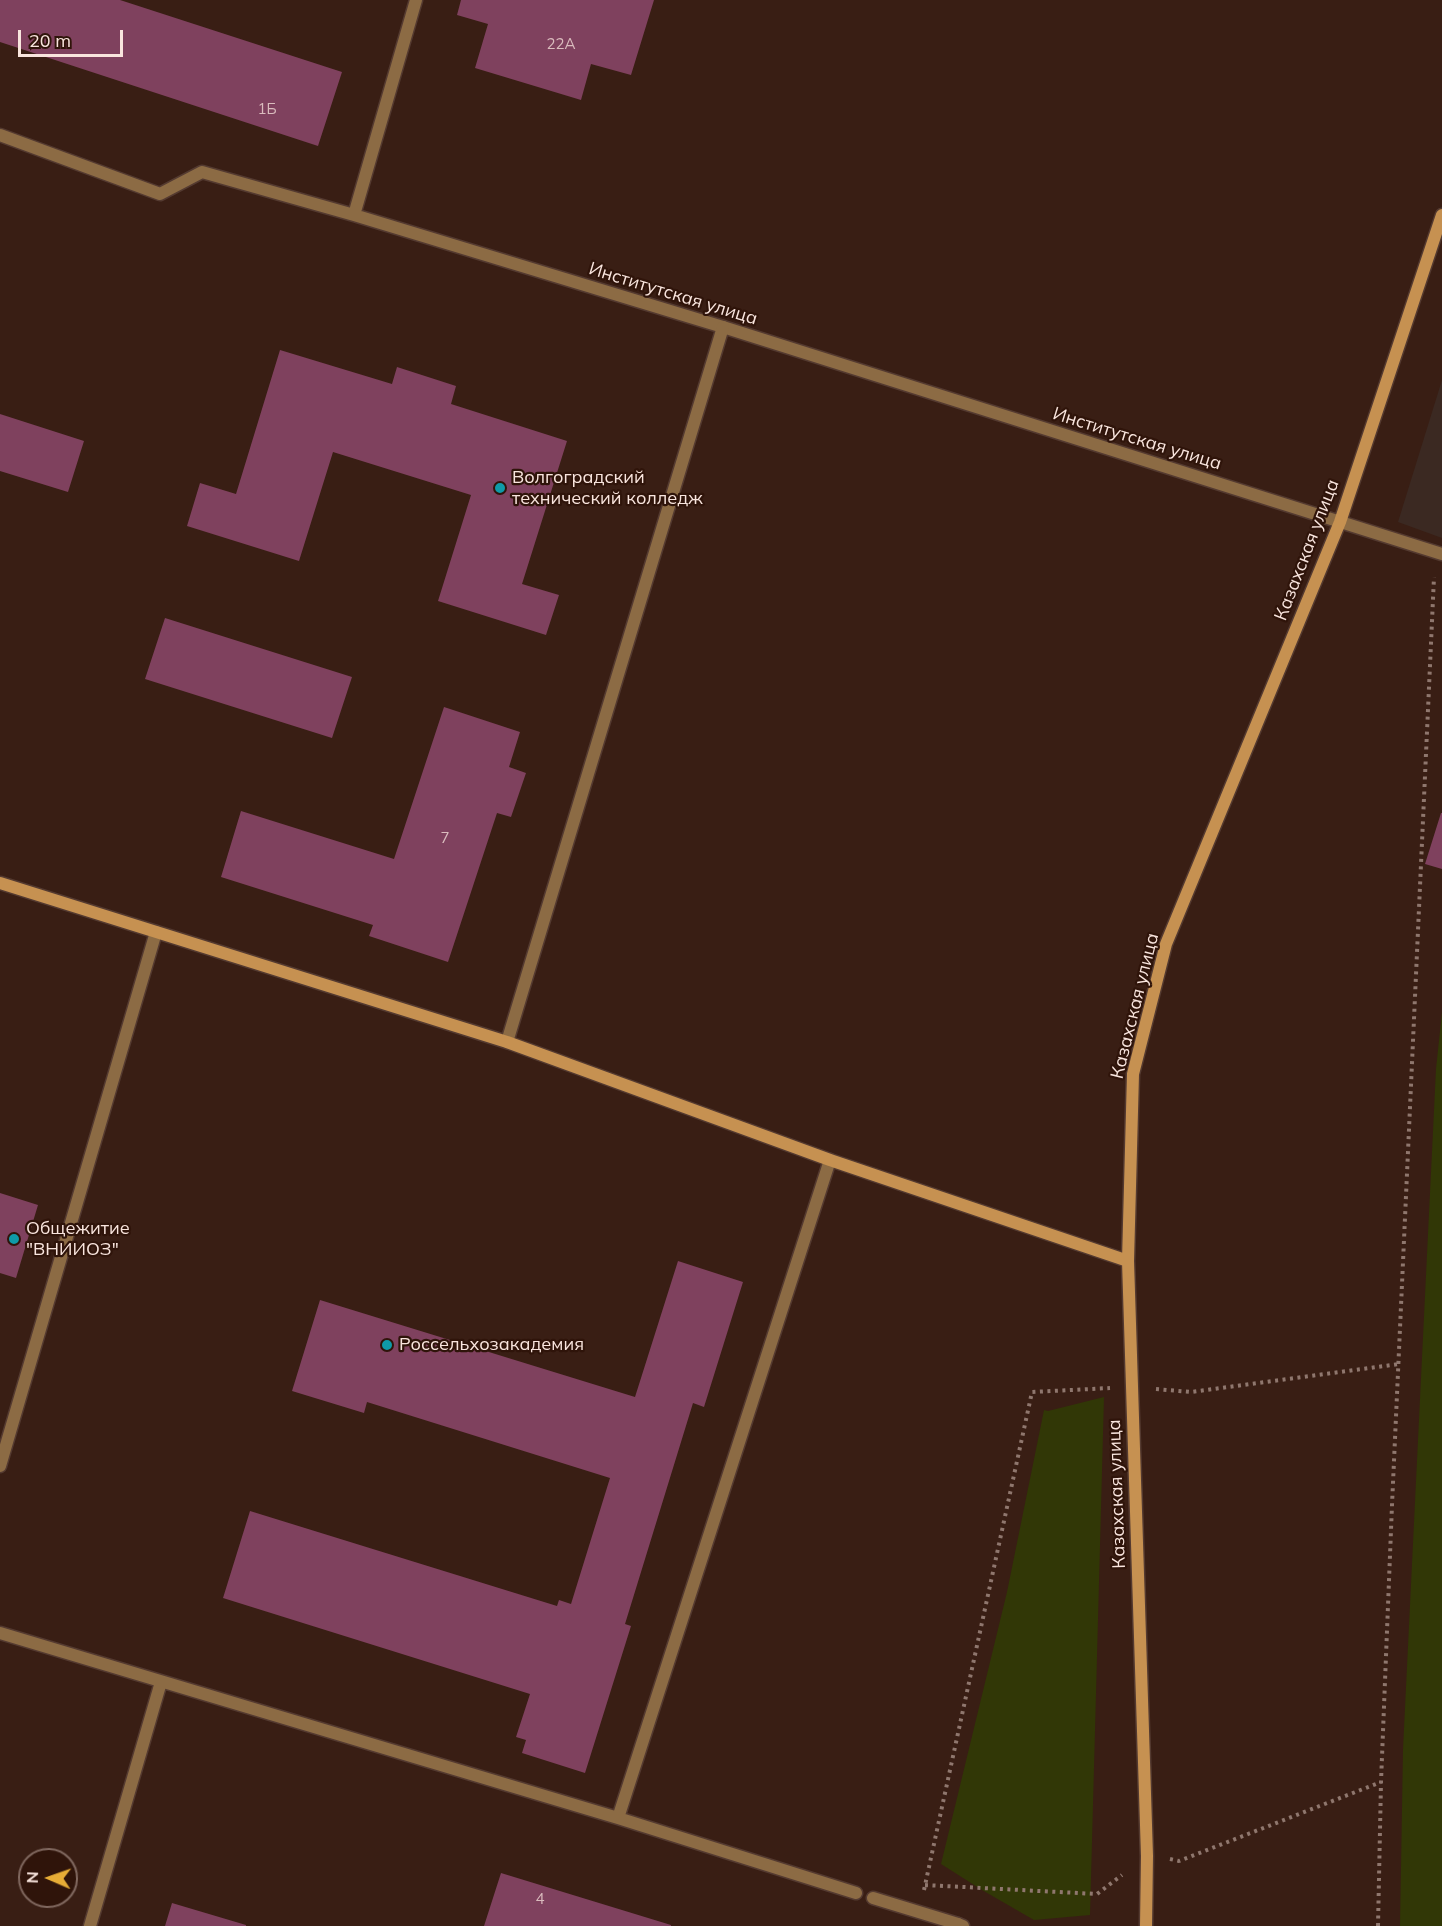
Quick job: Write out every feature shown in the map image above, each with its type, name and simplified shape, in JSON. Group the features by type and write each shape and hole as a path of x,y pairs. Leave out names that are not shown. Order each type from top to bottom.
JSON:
{"main road":[{"name":"Казахская улица","path":"1146,1926 1146,1844 1128,1261 1133,1074 1166,944 1340,522 1442,215"},
{"path":"0,883 507,1042 830,1160 1128,1261"}],"street":[{"path":"354,215 416,0"},
{"name":"Институтская улица","path":"0,135 160,194 202,172 354,215 723,327 1439,554"},
{"path":"507,1042 723,327"},
{"path":"0,1466 156,932"},
{"path":"618,1818 830,1160"},
{"path":"0,1633 618,1818 856,1893"},
{"path":"90,1926 161,1682"},
{"path":"873,1898 959,1925"}],"path":[{"path":"1378,1926 1381,1782 1433,582 1439,554"},
{"path":"918,1911 1032,1392 1131,1386 1191,1392 1399,1364"}],"shaded area":[{"path":"1442,380 1442,538 1398,522"}],"green space":[{"path":"1442,1012 1442,1926 1400,1926 1403,1749 1436,1069"},
{"path":"1104,1397 1090,1915 1034,1920 941,1864 1007,1592 1044,1410 1048,1411"}],"building":[{"path":"0,0 120,0 342,72 318,146 0,42"},
{"path":"461,0 654,0 631,75 591,64 581,100 475,68 488,24 457,15"},
{"name":"Волгоградский технический колледж","path":"280,350 392,384 397,367 456,386 451,404 567,441 522,584 559,595 546,635 438,601 471,495 333,452 299,561 187,526 200,483 236,494"},
{"path":"0,414 84,441 68,492 0,471"},
{"path":"165,618 352,677 332,738 145,679"},
{"path":"444,707 520,732 509,767 526,773 511,817 497,813 448,962 369,936 373,925 221,877 241,811 394,859"},
{"path":"1442,813 1442,869 1425,864"},
{"name":"Общежитие \"ВНИИОЗ\"","path":"0,1193 38,1205 16,1278 0,1273"},
{"path":"678,1261 743,1282 704,1407 693,1403 625,1624 631,1626 585,1773 522,1753 526,1740 516,1737 530,1694 223,1598 250,1511 557,1606 559,1600 571,1604 610,1478 367,1402 364,1413 292,1391 320,1300 635,1397"},
{"path":"501,1873 671,1925 671,1926 484,1926"},
{"path":"172,1903 246,1925 246,1926 165,1926"}],"place":[{"name":"Волгоградский технический колледж","path":"500,488"},
{"name":"Общежитие \"ВНИИОЗ\"","path":"14,1239"},
{"name":"Россельхозакадемия","path":"387,1345"}]}
